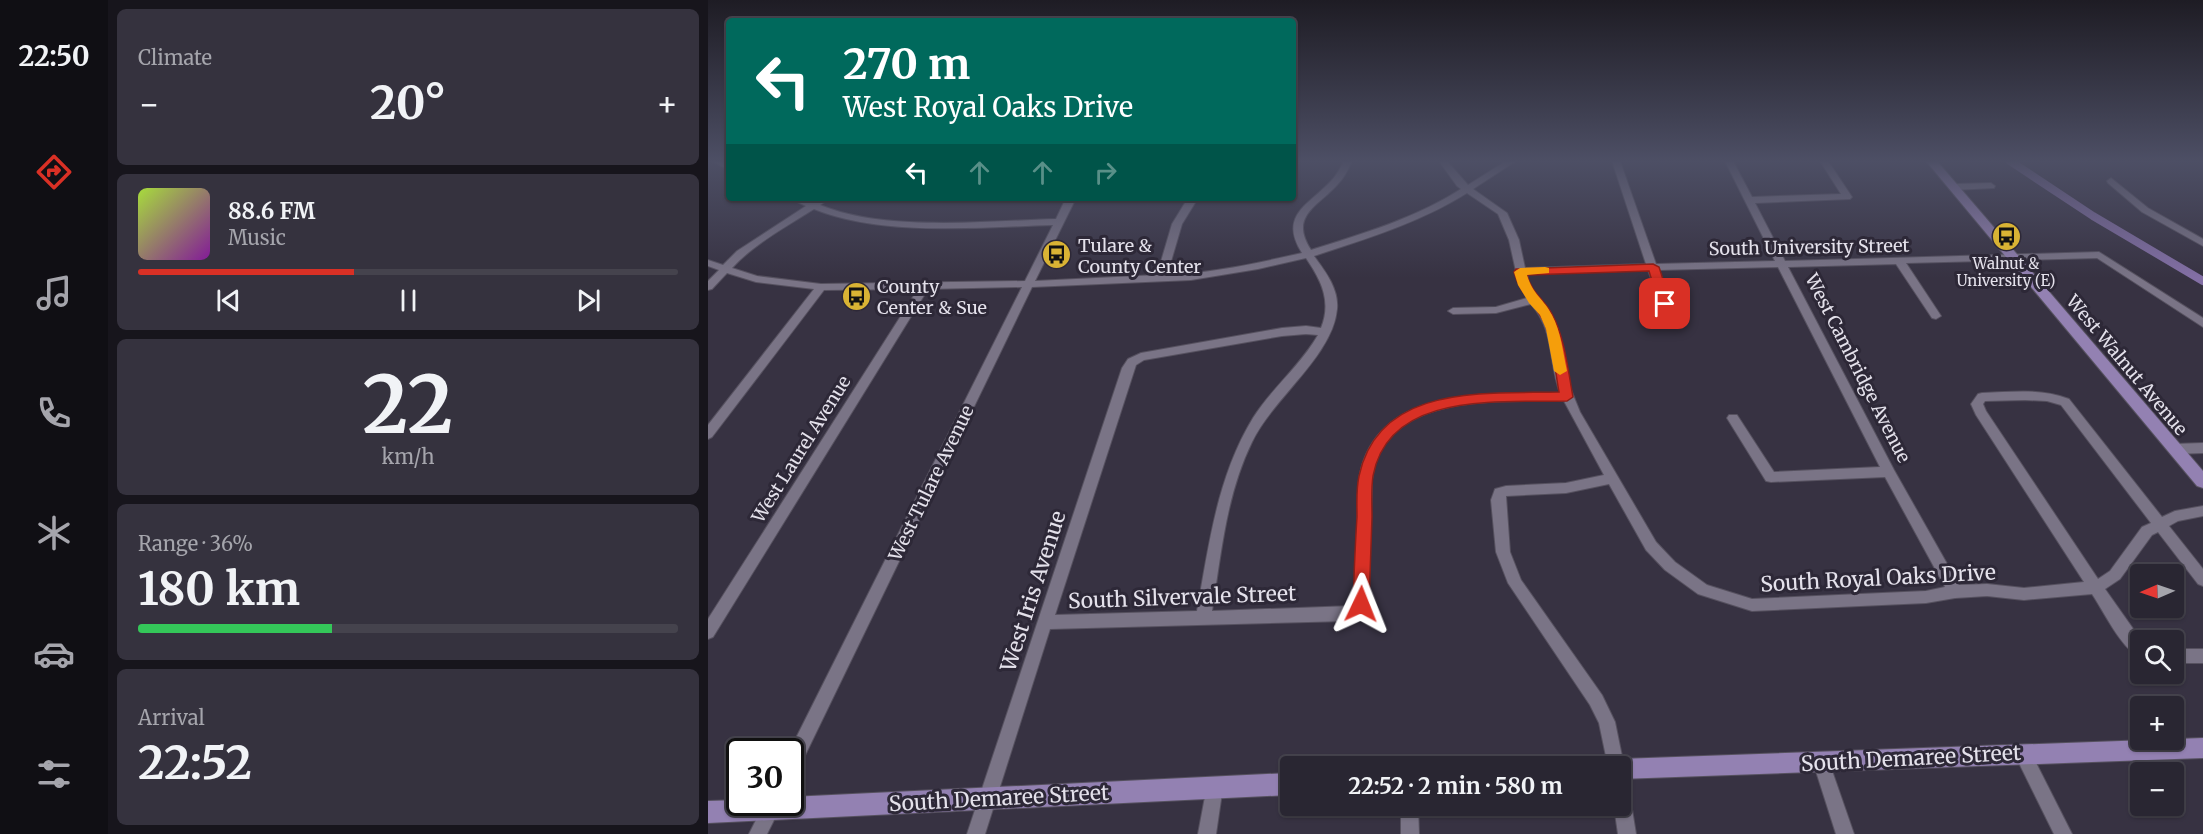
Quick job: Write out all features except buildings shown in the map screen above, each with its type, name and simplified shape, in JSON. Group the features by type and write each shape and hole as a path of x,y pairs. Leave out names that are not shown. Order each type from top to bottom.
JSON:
{"main road":[{"name":"West Walnut Avenue","path":"1964,200 2203,483"},
{"name":"South Demaree Street","path":"1631,769 2203,748"},
{"name":"South Demaree Street","path":"804,805 987,799 1280,784"},
{"name":"South Demaree Street","path":"708,812 726,810"}],"street":[{"path":"1204,616 1226,497 1243,447 1256,422 1272,399 1317,345 1331,311 1332,295 1328,282 1309,254 1298,226 1300,216 1315,200"},
{"path":"708,263 756,279 821,287 1030,284 1161,279 1231,270 1309,254 1406,220 1449,200"},
{"name":"South Royal Oaks Drive","path":"1484,200 1502,213 1514,240 1524,285 1533,300 1546,314 1552,329 1567,397 1612,478 1651,546 1670,566 1703,590 1752,605 1926,597 1987,590 2024,594 2066,592 2097,587"},
{"path":"1630,200 1671,322"},
{"name":"West Cambridge Avenue","path":"1749,200 1889,472 1955,592"},
{"path":"2133,200 2145,210 2203,243"},
{"path":"802,201 845,214 899,222 1059,222"},
{"path":"708,287 724,269 757,241 822,201"},
{"name":"West Tulare Avenue","path":"804,740 1070,201"},
{"path":"1161,279 1177,224 1191,201"},
{"name":"South University Street","path":"1520,272 2099,255 2203,323"},
{"path":"1899,261 1936,316"},
{"name":"West Laurel Avenue","path":"708,632 925,286"},
{"path":"708,435 821,287"},
{"path":"1453,311 1496,310 1533,300"},
{"name":"West Iris Avenue","path":"976,834 1044,622 1128,368 1132,362 1141,357 1282,332 1306,330 1324,332"},
{"path":"2130,639 1980,412 1977,404 1982,397 2042,396 2058,398 2065,402 2203,580"},
{"name":"South Silvervale Street","path":"1044,622 1347,614 1357,611 1361,604 1366,477 1374,450 1385,435 1405,418 1437,404 1461,400 1567,397"},
{"path":"1733,418 1771,477 1889,472"},
{"path":"2174,449 2203,448"},
{"path":"1612,478 1566,488 1506,491 1500,493 1498,500 1506,564 1515,583 1596,700 1607,722 1614,756"},
{"path":"2097,587 2115,575 2147,531 2175,516 2203,511"},
{"path":"2184,656 2203,656"},
{"path":"2022,753 2063,834"},
{"path":"1821,762 1845,834"},
{"path":"1207,834 1215,786"},
{"path":"758,834 767,816"},
{"path":"1410,816 1410,834"},
{"path":"1624,816 1627,834"}],"waterway":[{"path":"2069,200 2203,281"}],"slow traffic":[{"path":"1545,271 1520,272 1524,285 1533,300 1546,314 1552,329 1560,371"}],"place":[{"name":"Walnut & University (E)","path":"2006,236"},
{"name":"Tulare & County Center","path":"1057,255"},
{"name":"County Center & Sue","path":"856,296"}],"route":[{"path":"1361,604 1366,477 1374,450 1385,435 1397,423 1437,404 1461,400 1567,397 1552,329 1546,314 1533,300 1524,285 1520,272 1653,267 1665,304"}]}
